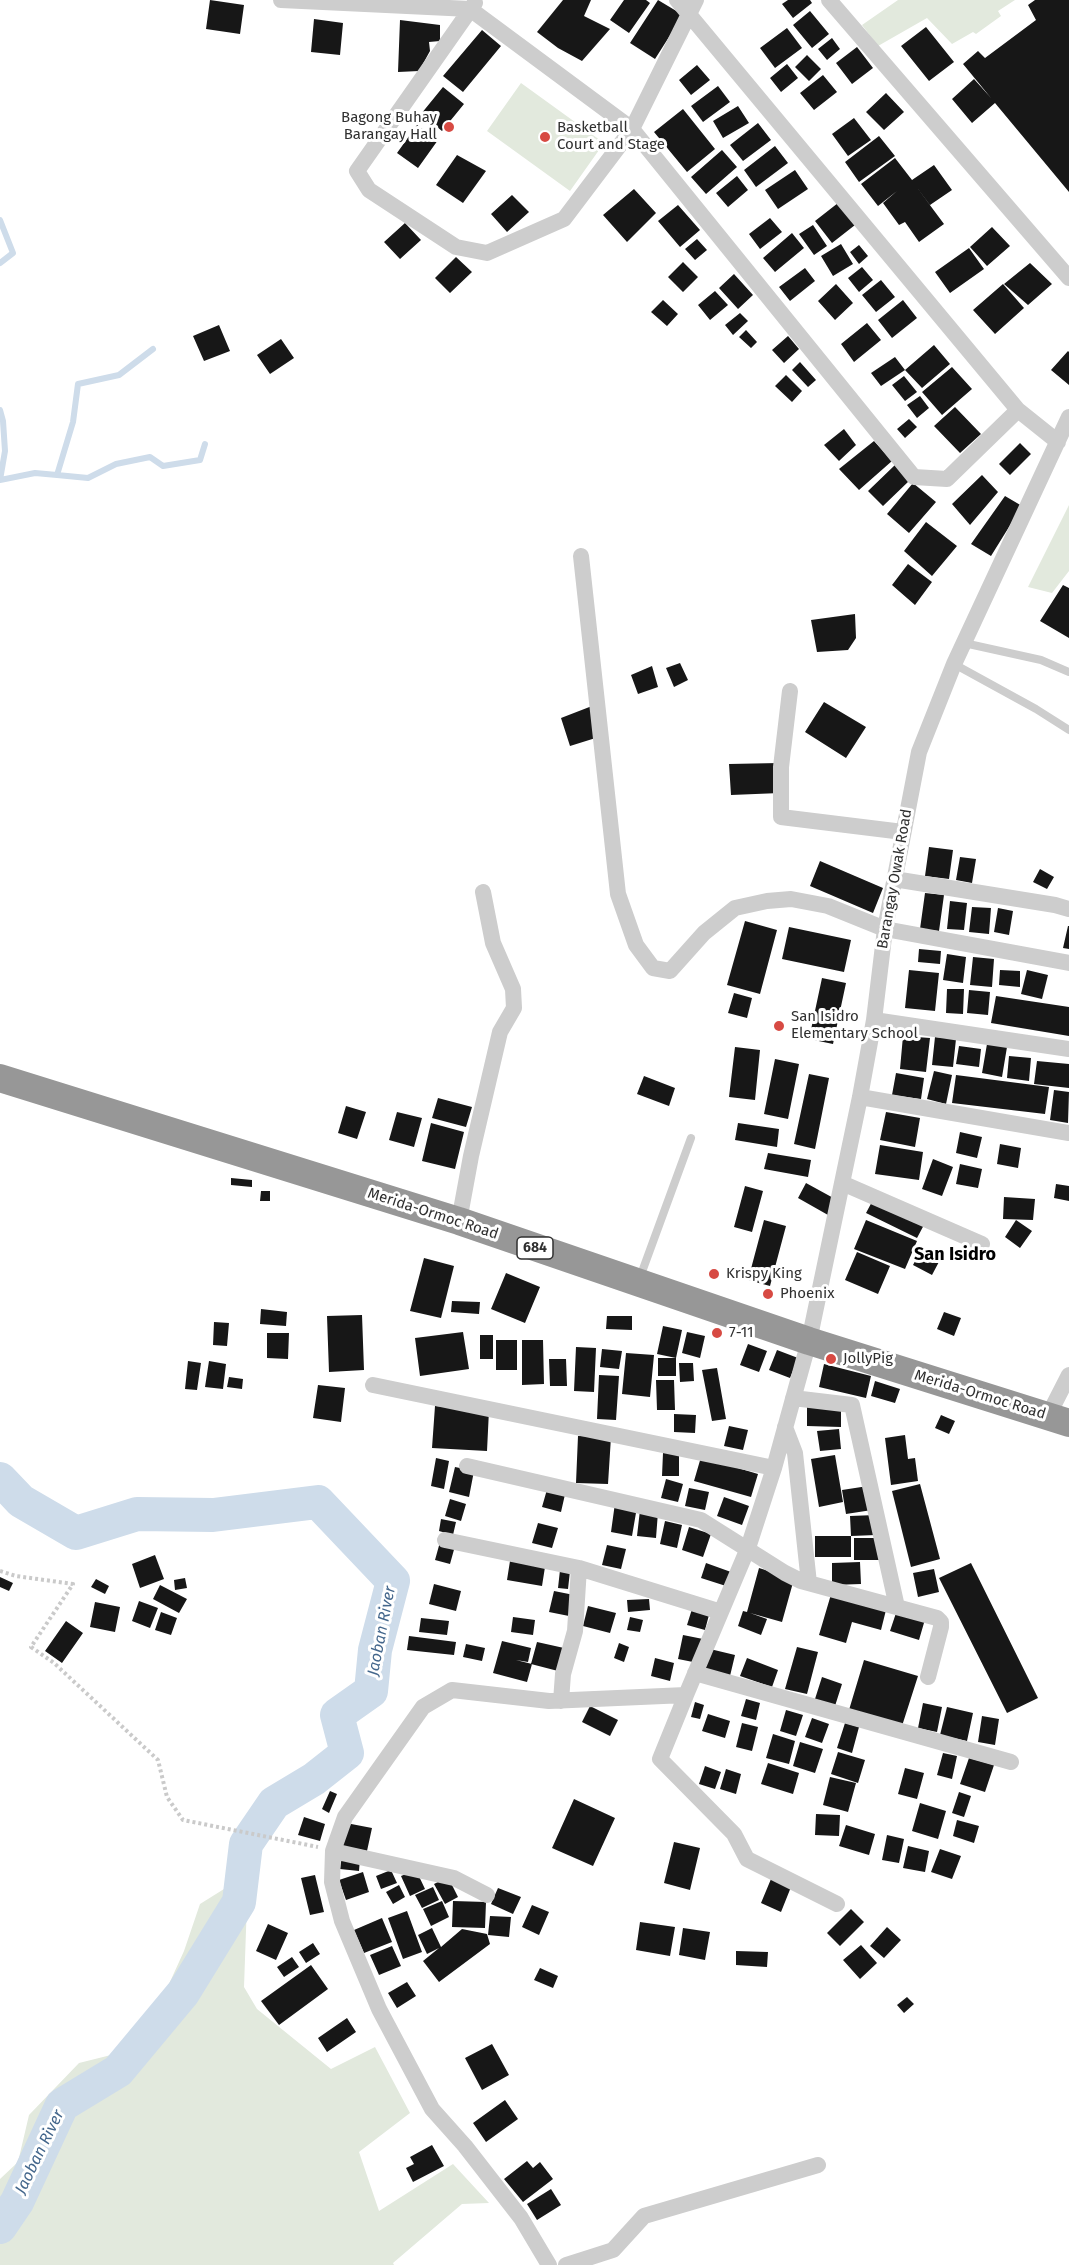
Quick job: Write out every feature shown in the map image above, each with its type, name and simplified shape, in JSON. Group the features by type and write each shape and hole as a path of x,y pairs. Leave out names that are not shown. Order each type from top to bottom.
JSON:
{"highway":[{"name":"Merida-Ormoc Road","path":"1,1079 459,1221 809,1341 1058,1420"}],"street":[{"path":"282,0 474,5 632,129 914,477 947,479 1018,410"},
{"path":"829,0 1069,278"},
{"path":"474,5 357,171 369,190 456,247 487,253 564,219 632,129 687,4 1018,410 1059,442"},
{"name":"Barangay Owak Road","path":"837,1904 747,1859 734,1834 660,1759 748,1548 774,1468 809,1341 860,1096 874,1020 885,929 919,752 954,664 1069,417"},
{"path":"581,556 618,894 636,945 654,968 670,971 704,933 735,908 767,901 791,899 828,906 885,929 1069,963"},
{"path":"789,691 781,767 781,817 903,832"},
{"path":"894,879 1069,909"},
{"path":"459,1221 471,1156 500,1032 514,1008 513,989 493,943 483,892"},
{"path":"874,1020 1069,1049"},
{"path":"860,1096 1069,1133"},
{"path":"842,1183 981,1244"},
{"path":"1058,1420 1069,1375"},
{"path":"373,1385 774,1468"},
{"path":"793,1398 852,1404 897,1607"},
{"path":"786,1427 795,1453 809,1583"},
{"path":"467,1466 701,1520 785,1573 809,1583 937,1618 941,1622 928,1677"},
{"path":"445,1540 579,1569 721,1612"},
{"path":"561,1701 563,1674 575,1631 579,1569"},
{"path":"695,1673 1011,1762"},
{"path":"549,2265 521,2218 465,2146 432,2109 384,2019 342,1921 332,1882 333,1851 345,1817 423,1707 452,1690 561,1701 686,1695"},
{"path":"333,1851 454,1878 487,1895"},
{"path":"566,2265 613,2250 644,2216 818,2165"}],"lane":[{"path":"964,643 1041,660 1069,672"},
{"path":"954,664 1036,708 1069,730"},
{"path":"638,1283 691,1138"}],"path":[{"path":"0,1570 16,1576 73,1584 32,1647 54,1663 158,1760 167,1797 183,1820 333,1851"}],"shaded area":[{"path":"898,0 1015,0 998,11 1001,16 976,34 973,32 952,44 927,18 878,46 862,25"},
{"name":"Basketball Court and Stage","path":"521,83 604,143 570,191 487,131"},
{"path":"1069,505 1069,571 1052,593 1028,587"},
{"path":"248,1874 244,1987 257,2009 331,2069 375,2047 410,2113 359,2152 379,2211 453,2164 489,2203 462,2204 393,2263 394,2265 0,2265 0,2179 18,2162 29,2115 79,2063 111,2055 154,2017 184,1951 200,1904"}],"building":[{"path":"210,0 244,5 240,34 206,29"},
{"path":"563,0 591,0 584,16 610,29 582,61 558,48 537,32"},
{"path":"624,0 646,0 650,3 629,33 610,20"},
{"path":"658,0 683,15 655,59 630,43"},
{"path":"788,0 810,0 812,3 793,18 782,4"},
{"path":"1035,0 1069,0 1069,192 995,103 972,123 952,99 974,79 991,98 963,64 978,51 985,58 1036,20 1028,5"},
{"path":"810,11 829,34 812,48 793,25"},
{"path":"314,19 343,23 340,55 311,52"},
{"path":"400,20 440,25 440,41 429,42 430,51 419,71 398,72"},
{"path":"926,27 954,62 929,81 901,46"},
{"path":"787,28 802,48 775,68 760,48"},
{"path":"482,30 501,46 463,92 443,76"},
{"path":"832,38 840,49 827,60 818,49"},
{"path":"857,47 873,68 852,84 836,63"},
{"path":"807,55 821,69 809,81 795,67"},
{"path":"787,64 798,78 781,92 770,78"},
{"path":"697,65 710,80 691,95 679,80"},
{"path":"823,75 837,92 814,110 800,93"},
{"path":"718,86 730,102 703,122 691,106"},
{"path":"443,87 464,104 442,131 421,114"},
{"path":"886,93 904,112 884,130 866,112"},
{"path":"738,106 749,123 723,138 713,121"},
{"path":"683,109 715,149 687,172 654,132"},
{"path":"854,118 871,140 848,156 832,134"},
{"path":"758,123 771,140 743,161 730,145"},
{"path":"417,125 438,140 418,168 397,153"},
{"path":"879,136 895,156 859,182 845,162"},
{"path":"775,146 788,163 756,187 744,170"},
{"path":"722,150 737,167 706,194 691,177"},
{"path":"457,155 486,171 463,203 436,185"},
{"path":"895,158 912,180 934,165 952,190 930,205 915,185 944,224 919,242 905,222 899,225 883,203 897,191 878,206 861,184"},
{"path":"795,170 808,189 778,209 765,190"},
{"path":"737,176 748,190 728,207 716,193"},
{"path":"634,189 656,213 627,242 603,215"},
{"path":"512,195 529,212 507,232 491,214"},
{"path":"838,203 855,225 832,243 815,221"},
{"path":"678,205 700,230 680,247 658,221"},
{"path":"770,218 782,232 760,249 749,234"},
{"path":"405,223 421,240 400,259 384,242"},
{"path":"813,225 827,246 814,255 799,234"},
{"path":"992,227 1010,246 987,266 970,247"},
{"path":"792,233 804,248 775,272 763,258"},
{"path":"697,239 707,250 695,260 685,249"},
{"path":"841,244 853,264 833,276 821,256"},
{"path":"859,245 868,256 859,264 850,252"},
{"path":"969,248 984,269 950,293 935,272"},
{"path":"456,257 472,272 450,293 435,278"},
{"path":"683,262 698,277 683,292 668,277"},
{"path":"1030,263 1052,284 1028,305 1004,284"},
{"path":"862,267 873,280 859,292 848,278"},
{"path":"805,268 815,281 790,301 779,287"},
{"path":"734,274 753,295 738,309 719,288"},
{"path":"881,280 895,297 876,312 862,295"},
{"path":"836,284 853,303 835,320 818,301"},
{"path":"1003,284 1024,308 995,334 973,310"},
{"path":"715,291 728,305 710,320 698,305"},
{"path":"663,300 678,314 667,326 651,312"},
{"path":"903,300 917,318 892,338 878,320"},
{"path":"740,313 748,321 733,335 725,325"},
{"path":"867,323 881,340 854,362 841,344"},
{"path":"219,325 230,351 204,361 193,336"},
{"path":"746,330 757,342 751,348 739,337"},
{"path":"788,336 799,349 784,363 772,350"},
{"path":"281,339 294,358 270,374 257,355"},
{"path":"934,345 950,364 922,388 905,370"},
{"path":"1069,352 1069,385 1051,370"},
{"path":"895,357 905,370 881,386 871,373"},
{"path":"800,362 816,380 808,387 792,370"},
{"path":"952,367 972,389 942,415 922,392"},
{"path":"786,375 802,391 792,402 775,386"},
{"path":"904,376 917,392 905,401 892,385"},
{"path":"920,396 929,408 917,418 907,405"},
{"path":"955,407 981,434 960,453 934,426"},
{"path":"909,419 917,427 905,438 897,429"},
{"path":"844,429 856,445 839,461 824,445"},
{"path":"874,441 892,461 859,490 839,469"},
{"path":"1020,443 1031,454 1010,475 999,464"},
{"path":"895,465 909,481 883,506 868,491"},
{"path":"982,475 998,492 970,525 952,504"},
{"path":"913,483 936,502 909,533 887,514"},
{"path":"1005,496 1022,506 991,556 971,544"},
{"path":"926,522 957,546 932,576 904,551"},
{"path":"908,564 932,582 915,605 892,585"},
{"path":"1063,585 1069,588 1069,638 1040,621"},
{"path":"855,614 856,638 848,650 817,652 811,620"},
{"path":"680,663 688,680 674,687 666,668"},
{"path":"652,666 658,687 638,694 631,675"},
{"path":"824,702 866,727 846,758 805,732"},
{"path":"592,706 602,736 570,746 561,718"},
{"path":"779,763 780,793 731,795 729,764"},
{"path":"929,847 953,850 949,879 925,876"},
{"path":"960,857 976,859 972,883 956,880"},
{"path":"820,861 883,888 873,913 810,886"},
{"path":"1040,869 1054,877 1047,889 1033,882"},
{"path":"925,893 944,895 939,931 920,929"},
{"path":"950,901 967,903 964,930 947,929"},
{"path":"972,907 991,908 989,934 969,932"},
{"path":"998,908 1013,911 1009,935 994,932"},
{"path":"745,921 777,930 760,994 727,985"},
{"path":"1069,926 1069,949 1063,948"},
{"path":"789,927 851,940 844,972 782,959"},
{"path":"919,949 941,951 940,964 918,962"},
{"path":"947,954 966,957 963,983 943,980"},
{"path":"973,957 994,959 992,987 970,985"},
{"path":"909,970 939,973 935,1011 905,1008"},
{"path":"1000,970 1020,971 1020,987 999,985"},
{"path":"1027,970 1048,975 1042,999 1021,994"},
{"path":"822,978 846,983 833,1044 809,1039"},
{"path":"947,989 964,989 963,1014 946,1013"},
{"path":"969,990 990,992 988,1015 967,1013"},
{"path":"734,993 752,998 747,1018 728,1013"},
{"path":"996,996 1069,1007 1069,1036 991,1023"},
{"path":"903,1036 930,1038 926,1072 900,1069"},
{"path":"935,1037 956,1039 953,1067 932,1065"},
{"path":"987,1044 1007,1047 1002,1077 982,1073"},
{"path":"959,1046 981,1049 979,1067 956,1064"},
{"path":"735,1047 760,1050 755,1100 729,1097"},
{"path":"1009,1056 1031,1058 1029,1081 1007,1078"},
{"path":"775,1059 799,1064 788,1119 764,1114"},
{"path":"1037,1061 1069,1064 1069,1088 1034,1084"},
{"path":"934,1071 952,1075 946,1104 927,1099"},
{"path":"896,1073 924,1078 921,1099 892,1095"},
{"path":"809,1074 829,1078 815,1149 794,1144"},
{"path":"956,1075 1049,1087 1045,1114 952,1103"},
{"path":"644,1076 675,1088 669,1106 637,1094"},
{"path":"1054,1090 1069,1092 1068,1123 1050,1120"},
{"path":"438,1098 472,1107 466,1127 432,1118"},
{"path":"346,1106 366,1112 357,1139 338,1133"},
{"path":"397,1112 422,1118 414,1147 389,1140"},
{"path":"886,1112 920,1118 915,1147 880,1140"},
{"path":"431,1123 464,1132 455,1169 422,1161"},
{"path":"738,1123 779,1129 777,1147 735,1140"},
{"path":"960,1132 982,1137 977,1158 956,1153"},
{"path":"1000,1144 1021,1148 1018,1168 997,1164"},
{"path":"880,1145 923,1152 919,1180 875,1174"},
{"path":"768,1153 811,1160 808,1177 764,1169"},
{"path":"933,1159 953,1167 942,1196 922,1189"},
{"path":"960,1164 982,1169 978,1188 956,1184"},
{"path":"231,1178 252,1180 252,1187 231,1185"},
{"path":"806,1183 837,1200 828,1215 798,1198"},
{"path":"1056,1184 1069,1186 1069,1201 1054,1198"},
{"path":"745,1186 763,1191 752,1232 734,1227"},
{"path":"261,1191 270,1191 270,1201 260,1201"},
{"path":"1004,1197 1035,1199 1033,1220 1003,1219"},
{"path":"874,1198 925,1223 917,1238 866,1213"},
{"path":"764,1220 786,1226 770,1286 748,1280"},
{"path":"866,1220 917,1241 905,1269 854,1249"},
{"path":"1016,1220 1032,1231 1020,1248 1005,1237"},
{"path":"922,1248 941,1258 932,1275 913,1265"},
{"path":"857,1252 890,1266 878,1294 845,1280"},
{"path":"424,1258 454,1266 441,1318 410,1311"},
{"path":"506,1273 540,1287 525,1323 491,1309"},
{"path":"452,1301 480,1302 479,1314 451,1312"},
{"path":"261,1309 287,1312 286,1326 260,1324"},
{"path":"944,1312 961,1318 954,1336 937,1329"},
{"path":"362,1315 364,1370 329,1372 327,1316"},
{"path":"607,1316 632,1316 632,1330 606,1329"},
{"path":"214,1322 229,1323 227,1346 213,1345"},
{"path":"663,1326 682,1330 676,1358 657,1354"},
{"path":"463,1332 469,1369 420,1376 415,1338"},
{"path":"687,1332 705,1336 700,1358 682,1353"},
{"path":"267,1333 289,1333 288,1359 267,1358"},
{"path":"480,1335 493,1335 493,1359 480,1359"},
{"path":"496,1340 517,1340 517,1370 496,1370"},
{"path":"522,1340 543,1340 544,1384 522,1385"},
{"path":"748,1344 767,1351 759,1372 740,1365"},
{"path":"576,1347 596,1348 594,1392 574,1391"},
{"path":"602,1349 622,1351 619,1369 600,1367"},
{"path":"777,1350 798,1358 790,1378 769,1370"},
{"path":"626,1353 654,1355 650,1397 622,1394"},
{"path":"658,1358 676,1358 676,1376 658,1376"},
{"path":"549,1359 566,1359 567,1386 550,1386"},
{"path":"188,1361 201,1363 197,1390 185,1389"},
{"path":"209,1361 226,1364 223,1389 205,1387"},
{"path":"679,1363 693,1363 694,1381 680,1382"},
{"path":"824,1364 871,1376 866,1398 819,1387"},
{"path":"717,1368 726,1419 712,1421 702,1370"},
{"path":"599,1375 619,1376 616,1420 597,1419"},
{"path":"229,1377 243,1379 242,1389 227,1387"},
{"path":"656,1380 674,1380 675,1410 657,1410"},
{"path":"875,1381 900,1389 895,1403 871,1396"},
{"path":"318,1385 345,1388 341,1422 313,1418"},
{"path":"807,1404 841,1404 841,1427 807,1426"},
{"path":"435,1406 489,1410 487,1451 432,1448"},
{"path":"674,1414 696,1415 695,1433 674,1432"},
{"path":"941,1415 955,1421 949,1434 935,1428"},
{"path":"729,1426 748,1430 743,1450 724,1446"},
{"path":"839,1429 841,1449 820,1451 817,1431"},
{"path":"905,1435 908,1459 915,1458 918,1481 891,1485 885,1438"},
{"path":"578,1436 611,1437 608,1484 576,1483"},
{"path":"663,1453 679,1453 679,1476 662,1476"},
{"path":"835,1455 843,1502 819,1507 811,1459"},
{"path":"701,1457 758,1474 751,1497 694,1481"},
{"path":"436,1458 449,1461 444,1489 431,1486"},
{"path":"455,1467 474,1471 469,1497 449,1492"},
{"path":"666,1479 683,1484 678,1502 661,1498"},
{"path":"920,1484 940,1559 911,1567 892,1491"},
{"path":"548,1486 566,1490 561,1512 542,1507"},
{"path":"868,1486 872,1510 846,1514 842,1490"},
{"path":"689,1488 709,1492 705,1510 685,1506"},
{"path":"724,1497 749,1506 742,1525 717,1516"},
{"path":"450,1499 466,1504 461,1521 445,1516"},
{"path":"615,1503 637,1507 632,1536 611,1532"},
{"path":"640,1510 658,1512 656,1538 637,1536"},
{"path":"876,1515 876,1535 851,1536 850,1516"},
{"path":"441,1519 456,1522 453,1535 439,1531"},
{"path":"665,1521 682,1525 677,1548 660,1544"},
{"path":"538,1523 558,1528 552,1548 532,1543"},
{"path":"689,1527 711,1534 703,1557 682,1550"},
{"path":"815,1536 851,1536 851,1557 815,1557"},
{"path":"854,1538 880,1538 880,1560 854,1560"},
{"path":"440,1542 455,1546 450,1564 435,1560"},
{"path":"607,1545 626,1549 621,1569 602,1565"},
{"path":"155,1555 164,1579 140,1588 132,1564"},
{"path":"510,1561 545,1567 542,1586 507,1580"},
{"path":"860,1562 861,1584 832,1585 832,1563"},
{"path":"706,1563 731,1572 726,1586 701,1578"},
{"path":"971,1563 1038,1698 1007,1713 939,1578"},
{"path":"759,1568 794,1579 782,1622 750,1613 767,1619 761,1635 738,1626 743,1611 747,1612"},
{"path":"934,1569 939,1592 918,1597 913,1573"},
{"path":"560,1570 570,1571 568,1589 558,1588"},
{"path":"0,1577 13,1583 9,1591 0,1587"},
{"path":"185,1578 187,1588 175,1590 174,1580"},
{"path":"96,1579 109,1586 105,1594 91,1587"},
{"path":"434,1584 461,1591 456,1611 429,1604"},
{"path":"160,1585 187,1599 179,1613 153,1599"},
{"path":"554,1591 574,1595 569,1616 549,1612"},
{"path":"832,1591 887,1606 881,1630 852,1622 846,1643 819,1635"},
{"path":"649,1599 650,1610 628,1612 627,1600"},
{"path":"139,1601 158,1608 150,1628 132,1621"},
{"path":"95,1602 120,1607 115,1632 90,1627"},
{"path":"588,1606 616,1613 610,1633 583,1626"},
{"path":"898,1607 926,1616 919,1640 890,1631"},
{"path":"692,1609 709,1615 705,1630 687,1625"},
{"path":"161,1612 177,1618 171,1635 155,1630"},
{"path":"513,1617 535,1620 533,1635 511,1632"},
{"path":"630,1617 643,1620 640,1632 627,1630"},
{"path":"421,1618 449,1621 447,1635 419,1632"},
{"path":"66,1621 83,1633 62,1663 45,1651"},
{"path":"683,1635 703,1639 698,1663 678,1659"},
{"path":"409,1636 456,1642 454,1655 407,1650"},
{"path":"502,1641 531,1648 528,1662 516,1660 532,1664 527,1682 493,1673"},
{"path":"537,1642 564,1648 558,1671 531,1664"},
{"path":"619,1643 629,1647 624,1662 614,1658"},
{"path":"466,1644 485,1648 482,1661 463,1657"},
{"path":"797,1647 818,1652 807,1694 785,1689"},
{"path":"710,1649 735,1655 730,1676 705,1669"},
{"path":"655,1658 674,1663 670,1681 651,1676"},
{"path":"747,1658 778,1670 772,1687 740,1676"},
{"path":"864,1660 918,1676 902,1726 849,1710"},
{"path":"822,1677 842,1684 835,1706 815,1699"},
{"path":"746,1699 760,1703 756,1720 741,1716"},
{"path":"695,1702 704,1705 700,1719 691,1717"},
{"path":"923,1703 942,1707 937,1732 918,1728"},
{"path":"590,1706 618,1720 610,1736 582,1722"},
{"path":"947,1707 973,1713 967,1741 940,1735"},
{"path":"786,1710 803,1715 796,1736 780,1731"},
{"path":"708,1714 730,1721 725,1738 702,1731"},
{"path":"982,1716 999,1719 995,1745 978,1742"},
{"path":"812,1718 829,1724 822,1743 805,1737"},
{"path":"742,1723 758,1727 752,1751 736,1747"},
{"path":"845,1723 859,1727 852,1753 837,1748"},
{"path":"773,1734 795,1741 789,1764 766,1758"},
{"path":"800,1742 823,1749 815,1773 793,1766"},
{"path":"838,1752 865,1760 858,1783 831,1774"},
{"path":"943,1753 957,1756 952,1779 937,1775"},
{"path":"969,1758 994,1765 985,1792 960,1784"},
{"path":"768,1763 799,1773 793,1794 761,1784"},
{"path":"705,1766 721,1772 715,1789 699,1784"},
{"path":"905,1768 924,1773 917,1799 898,1794"},
{"path":"726,1769 741,1774 736,1794 720,1789"},
{"path":"830,1777 856,1783 848,1812 823,1805"},
{"path":"330,1791 337,1794 329,1813 322,1809"},
{"path":"959,1792 971,1796 964,1817 952,1813"},
{"path":"574,1799 615,1818 593,1866 552,1848"},
{"path":"920,1803 946,1811 938,1839 912,1831"},
{"path":"816,1814 840,1815 839,1836 815,1835"},
{"path":"304,1817 325,1824 320,1841 298,1835"},
{"path":"957,1820 979,1826 974,1843 953,1836"},
{"path":"346,1823 372,1828 367,1851 342,1846"},
{"path":"846,1825 875,1834 869,1855 839,1846"},
{"path":"887,1835 904,1839 899,1863 882,1860"},
{"path":"674,1842 700,1848 690,1890 664,1883"},
{"path":"908,1846 929,1851 925,1872 903,1868"},
{"path":"940,1849 961,1856 952,1879 931,1872"},
{"path":"342,1856 360,1858 359,1871 340,1869"},
{"path":"391,1870 397,1883 381,1889 376,1876"},
{"path":"416,1870 425,1889 410,1896 401,1876"},
{"path":"363,1872 369,1892 346,1900 339,1880"},
{"path":"315,1875 324,1912 310,1915 301,1878"},
{"path":"448,1877 458,1897 445,1904 434,1884"},
{"path":"771,1879 791,1887 781,1912 761,1903"},
{"path":"399,1885 405,1897 393,1904 386,1892"},
{"path":"433,1887 439,1900 422,1908 415,1895"},
{"path":"498,1888 521,1897 513,1914 491,1904"},
{"path":"442,1901 449,1917 431,1926 423,1909"},
{"path":"453,1901 486,1902 485,1928 452,1927"},
{"path":"532,1905 549,1912 539,1935 522,1927"},
{"path":"851,1909 864,1922 840,1946 827,1933"},
{"path":"407,1911 422,1952 403,1959 388,1918"},
{"path":"490,1916 511,1917 509,1937 488,1935"},
{"path":"382,1918 392,1942 364,1953 354,1930"},
{"path":"640,1922 675,1927 670,1956 636,1950"},
{"path":"268,1924 288,1933 276,1960 256,1951"},
{"path":"887,1927 901,1940 884,1958 870,1946"},
{"path":"432,1928 441,1947 462,1929 487,1934 490,1944 439,1982 423,1961 439,1948 427,1954 418,1935"},
{"path":"683,1928 710,1932 705,1960 679,1955"},
{"path":"313,1943 320,1954 306,1963 299,1952"},
{"path":"861,1945 877,1963 860,1979 843,1960"},
{"path":"392,1946 401,1966 379,1975 370,1955"},
{"path":"736,1951 768,1952 767,1967 736,1965"},
{"path":"292,1957 299,1967 284,1977 277,1967"},
{"path":"311,1965 328,1989 279,2025 261,2001"},
{"path":"540,1968 558,1976 553,1988 534,1980"},
{"path":"407,1982 416,1996 397,2008 388,1993"},
{"path":"907,1997 914,2004 904,2013 897,2005"},
{"path":"347,2018 356,2032 327,2052 318,2038"},
{"path":"492,2044 509,2075 482,2090 465,2058"},
{"path":"505,2100 518,2119 486,2142 473,2123"},
{"path":"432,2145 444,2166 413,2182 406,2168 414,2164 410,2157"},
{"path":"527,2161 533,2168 540,2162 553,2179 523,2202 504,2179"},
{"path":"551,2189 561,2205 537,2220 527,2204"}],"waterway":[{"path":"0,220 13,253 0,263"},
{"path":"0,480 35,473 57,475 73,422 78,384 119,375 153,349"},
{"path":"0,410 5,451 0,480"},
{"path":"57,475 88,478 116,464 150,457 163,466 200,460 205,444"},
{"name":"Jaoban River","path":"0,1479 21,1501 76,1533 137,1514 213,1515 318,1502 393,1581 375,1650 371,1691 337,1715 347,1753 314,1779 274,1803 246,1844 239,1902 183,1993 118,2071 62,2105 17,2202 0,2227"}],"place":[{"name":"Bagong Buhay Barangay Hall","path":"449,127"},
{"name":"Basketball Court and Stage","path":"545,137"},
{"name":"San Isidro Elementary School","path":"779,1026"},
{"name":"Krispy King","path":"714,1274"},
{"name":"Phoenix","path":"768,1294"},
{"name":"7-11","path":"717,1333"},
{"name":"JollyPig","path":"831,1359"}],"district":[{"name":"San Isidro","path":"955,1255"}]}
